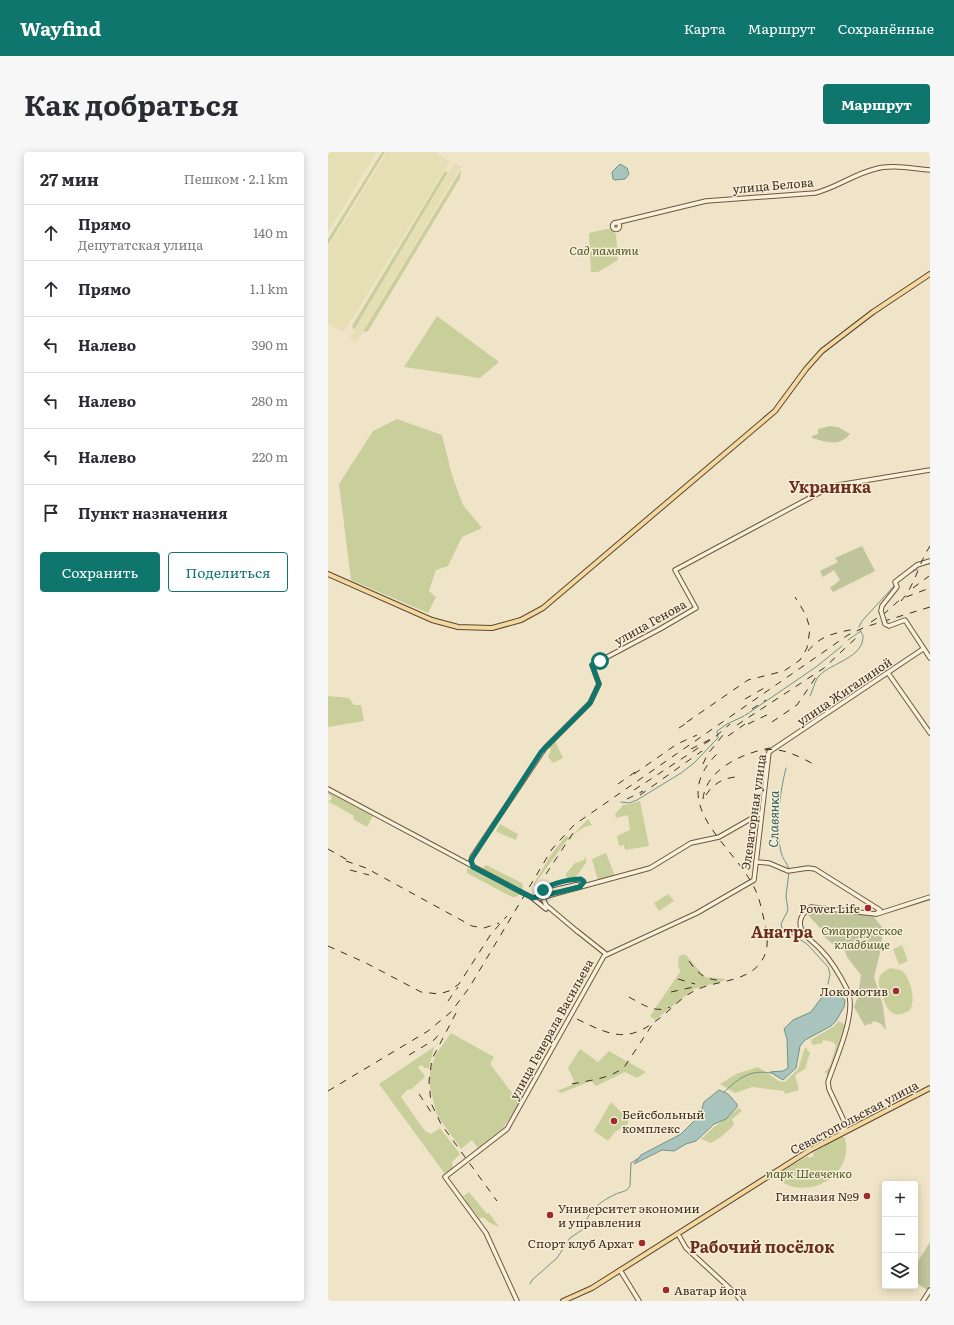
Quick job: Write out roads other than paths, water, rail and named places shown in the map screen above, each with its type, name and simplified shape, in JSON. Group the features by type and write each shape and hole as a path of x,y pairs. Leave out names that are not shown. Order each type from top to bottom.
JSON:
{"main road":[{"name":"улица Белова","path":"623,221 619,228 619,224 615,223 623,221 706,201 815,193 827,190 881,167 930,170"},
{"path":"328,574 432,620 450,626 492,628 526,618 556,599 671,498 775,411 806,369 822,351 873,312 930,274"},
{"name":"улица Генова","path":"472,857 545,748 590,703 596,692 599,681 592,665 696,608 676,570 832,486 930,470"},
{"path":"930,560 911,569 895,582 897,586 882,606 885,624 889,626 905,620 930,658"},
{"name":"улица Жигалиной","path":"775,749 923,649"},
{"path":"888,672 930,733"},
{"name":"Элеваторная улица","path":"754,880 769,752 775,749"},
{"path":"328,789 531,897 606,954"},
{"path":"531,897 539,898 652,867 691,843 719,837 761,813"},
{"path":"461,860 467,860 472,857"},
{"path":"472,857 471,862 473,867"},
{"path":"756,862 769,863 788,871 808,868 815,869 845,890 874,907 888,911"},
{"path":"578,932 546,905 541,894 546,888 575,880 583,881 583,884 580,887"},
{"name":"улица Генерала Васильева","path":"518,1301 486,1233 445,1177 506,1129 601,959 606,954 697,913 754,880"},
{"path":"841,1133 845,1129 845,1123 828,1085 848,1021 850,998 846,987 829,959 802,932 800,921 803,913 811,907 876,914 930,897"},
{"path":"868,913 874,907"},
{"path":"874,907 876,914"},
{"path":"874,907 876,914"},
{"name":"Севастопольская улица","path":"563,1301 589,1290 806,1152 930,1088"},
{"path":"845,1123 852,1127"},
{"path":"678,1234 686,1248 731,1289 741,1301"},
{"path":"620,1270 639,1301"},
{"path":"923,1301 930,1290"}],"water":[{"path":"620,164 627,168 629,174 625,179 615,180 613,179 612,172"},
{"path":"825,993 838,994 845,1000 844,1007 836,1021 831,1026 805,1040 800,1046 796,1068 783,1080 770,1072 783,1071 788,1068 787,1039 784,1029 793,1020 811,1012"},
{"path":"719,1090 728,1094 737,1104 737,1107 726,1119 714,1124 696,1141 686,1144 674,1151 662,1150 634,1164 641,1155 681,1134 700,1115 704,1102"}],"waterway":[{"name":"Славянка","path":"910,573 918,569"},
{"name":"Славянка","path":"899,582 904,577"},
{"name":"Славянка","path":"859,627 862,621 895,585"},
{"name":"Славянка","path":"860,630 862,634"},
{"path":"848,640 861,631"},
{"name":"Славянка","path":"810,696 819,676 824,671 853,655 859,649 862,643 863,635"},
{"path":"750,712 816,667 842,646"},
{"path":"745,715 749,713"},
{"path":"621,802 629,803 637,800 681,773 694,763 718,738 717,731 727,724 744,716"},
{"name":"Славянка","path":"786,768 780,799 778,832 782,854 789,869"},
{"name":"Славянка","path":"789,872 786,896 788,910 781,924 782,928 807,944 828,967 830,974 828,984"},
{"name":"Славянка","path":"724,1092 739,1079 745,1076 756,1072 770,1073"},
{"name":"Славянка","path":"630,1185 631,1163 639,1158"},
{"name":"Славянка","path":"530,1284 532,1280 557,1258 570,1238 585,1228 588,1217 599,1204 609,1197 627,1190 630,1186"}],"railway":[{"path":"901,601 914,581 930,546"},
{"path":"913,588 929,576"},
{"path":"906,597 930,588"},
{"path":"871,622 885,613 904,596"},
{"path":"687,722 748,680 784,671 800,660 807,648 810,629 806,615 795,597"},
{"path":"328,1091 428,1031 451,1012 469,988 552,849 574,825 848,635 865,627 930,607"},
{"path":"808,651 823,638 855,629"},
{"path":"737,725 824,668 856,638"},
{"path":"772,722 797,705 816,677"},
{"path":"745,699 766,687"},
{"path":"752,709 766,700"},
{"path":"748,724 773,712"},
{"path":"679,728 691,720"},
{"path":"634,790 715,737 730,724"},
{"path":"728,736 745,724"},
{"path":"634,774 677,744 697,735"},
{"path":"703,764 707,755 723,735"},
{"path":"691,749 711,739"},
{"path":"703,799 706,788 718,771 738,758 759,750 770,748"},
{"path":"765,750 779,750 799,757 817,766"},
{"path":"640,795 702,751"},
{"path":"577,1019 603,1031 614,1034 624,1035 633,1033 654,1022 692,992 747,974 755,969 764,957 767,948 767,934 761,905 756,891 743,870 707,821 700,805 698,788 704,770 720,751"},
{"path":"618,784 638,770"},
{"path":"706,795 719,782 736,777"},
{"path":"627,799 643,791"},
{"path":"546,874 575,830"},
{"path":"328,849 351,862"},
{"path":"346,861 366,868 472,926 484,928 499,923"},
{"path":"350,870 369,875"},
{"path":"328,946 366,963 421,992 439,994 449,991 459,984 491,934 507,916"},
{"path":"689,961 699,973 707,978 722,980"},
{"path":"678,979 695,984"},
{"path":"671,992 698,986"},
{"path":"448,1001 458,987"},
{"path":"629,997 654,1009 664,1009 670,1007"},
{"path":"456,1013 432,1059 429,1081 431,1103 441,1124 497,1201"},
{"path":"572,1084 613,1074 625,1066 652,1025"},
{"path":"409,1055 434,1040 442,1031"},
{"path":"419,1094 431,1112"}],"place":[{"name":"Power Life","path":"868,908"},
{"name":"Локомотив","path":"896,991"},
{"name":"Бейсбольный комплекс","path":"614,1121"},
{"name":"Гимназия №9","path":"867,1196"},
{"name":"Университет экономии и управления","path":"550,1215"},
{"name":"Спорт клуб Архат","path":"642,1243"},
{"name":"Аватар йога","path":"666,1290"}],"district":[{"name":"Украинка","path":"830,486"},
{"name":"Анатра","path":"782,931"},
{"name":"Рабочий посёлок","path":"762,1246"}],"park label":[{"name":"Сад памяти","path":"604,250"},
{"name":"Старорусское кладбище","path":"862,937"},
{"name":"парк Шевченко","path":"809,1173"}]}
